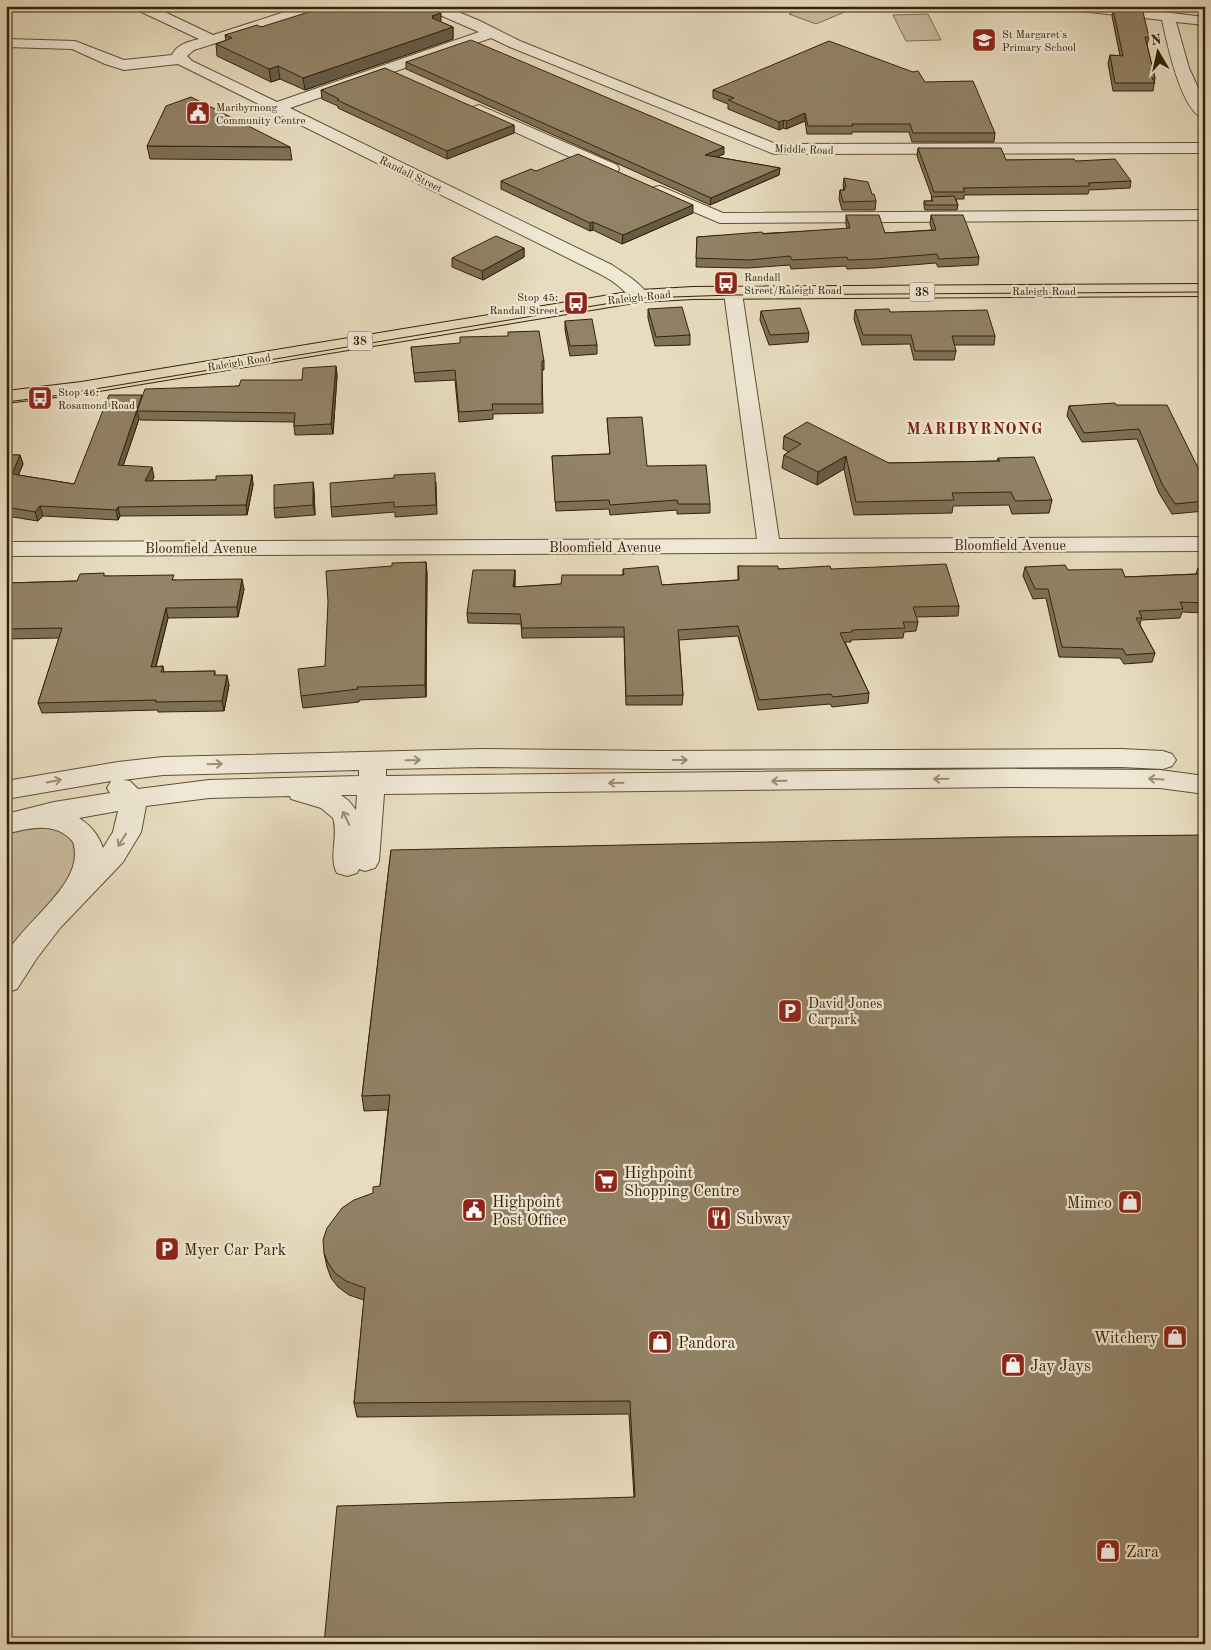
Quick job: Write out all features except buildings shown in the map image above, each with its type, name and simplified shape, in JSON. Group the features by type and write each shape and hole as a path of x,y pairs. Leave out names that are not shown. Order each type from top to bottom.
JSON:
{"main road":[{"name":"Raleigh Road","path":"6,397 81,388 640,296 732,293 1205,290"},
{"name":"Raleigh Road","path":"6,404 81,388"}],"street":[{"path":"140,6 213,40"},
{"path":"6,43 75,45 110,61 129,65 180,56 189,47 318,6"},
{"name":"Middle Road","path":"431,6 475,24 490,33 774,149 1205,148"},
{"path":"1071,6 1205,21"},
{"path":"1168,17 1185,80 1203,114"},
{"path":"276,108 490,33"},
{"name":"Randall Street","path":"180,56 187,64 605,269 622,280 640,296"},
{"path":"387,69 410,79"},
{"path":"1185,80 1203,81"},
{"path":"465,104 629,177"},
{"path":"647,185 720,218 1205,215"},
{"path":"732,293 770,546"},
{"name":"Bloomfield Avenue","path":"6,549 1205,544"},
{"path":"979,769 1121,758 1160,760 1205,766"},
{"path":"6,790 102,773 162,766 373,772 979,769 1160,779 1205,784"},
{"path":"8,824 54,812 209,789 275,788 373,772"},
{"path":"275,788 323,797 342,809 349,824 356,866 373,772"},
{"path":"102,773 133,800"},
{"path":"6,981 19,959 40,931 102,866 125,837 132,818 133,800"},
{"path":"8,824 39,819 62,821 75,827 85,837 90,849 89,864 83,878 65,903"}],"shaded area":[{"path":"809,6 859,6 816,24 789,14"},
{"path":"928,14 941,40 906,41 893,15"},
{"path":"39,819 90,849 6,992 6,826"}],"tram line":[{"path":"6,402 47,397 641,298 733,295 1205,292"}],"place":[{"name":"St Margaret's Primary School","path":"984,40"},
{"name":"Maribyrnong Community Centre","path":"198,113"},
{"name":"Randall Street/Raleigh Road","path":"726,283"},
{"name":"Stop 45: Randall Street","path":"576,303"},
{"name":"Stop 46: Rosamond Road","path":"40,398"},
{"name":"David Jones Carpark","path":"790,1011"},
{"name":"Highpoint Shopping Centre","path":"606,1181"},
{"name":"Mimco","path":"1130,1202"},
{"name":"Highpoint Post Office","path":"474,1210"},
{"name":"Subway","path":"719,1218"},
{"name":"Myer Car Park","path":"167,1249"},
{"name":"Witchery","path":"1175,1337"},
{"name":"Pandora","path":"660,1342"},
{"name":"Jay Jays","path":"1013,1365"},
{"name":"Zara","path":"1108,1551"}],"district":[{"name":"MARIBYRNONG","path":"975,428"}]}
